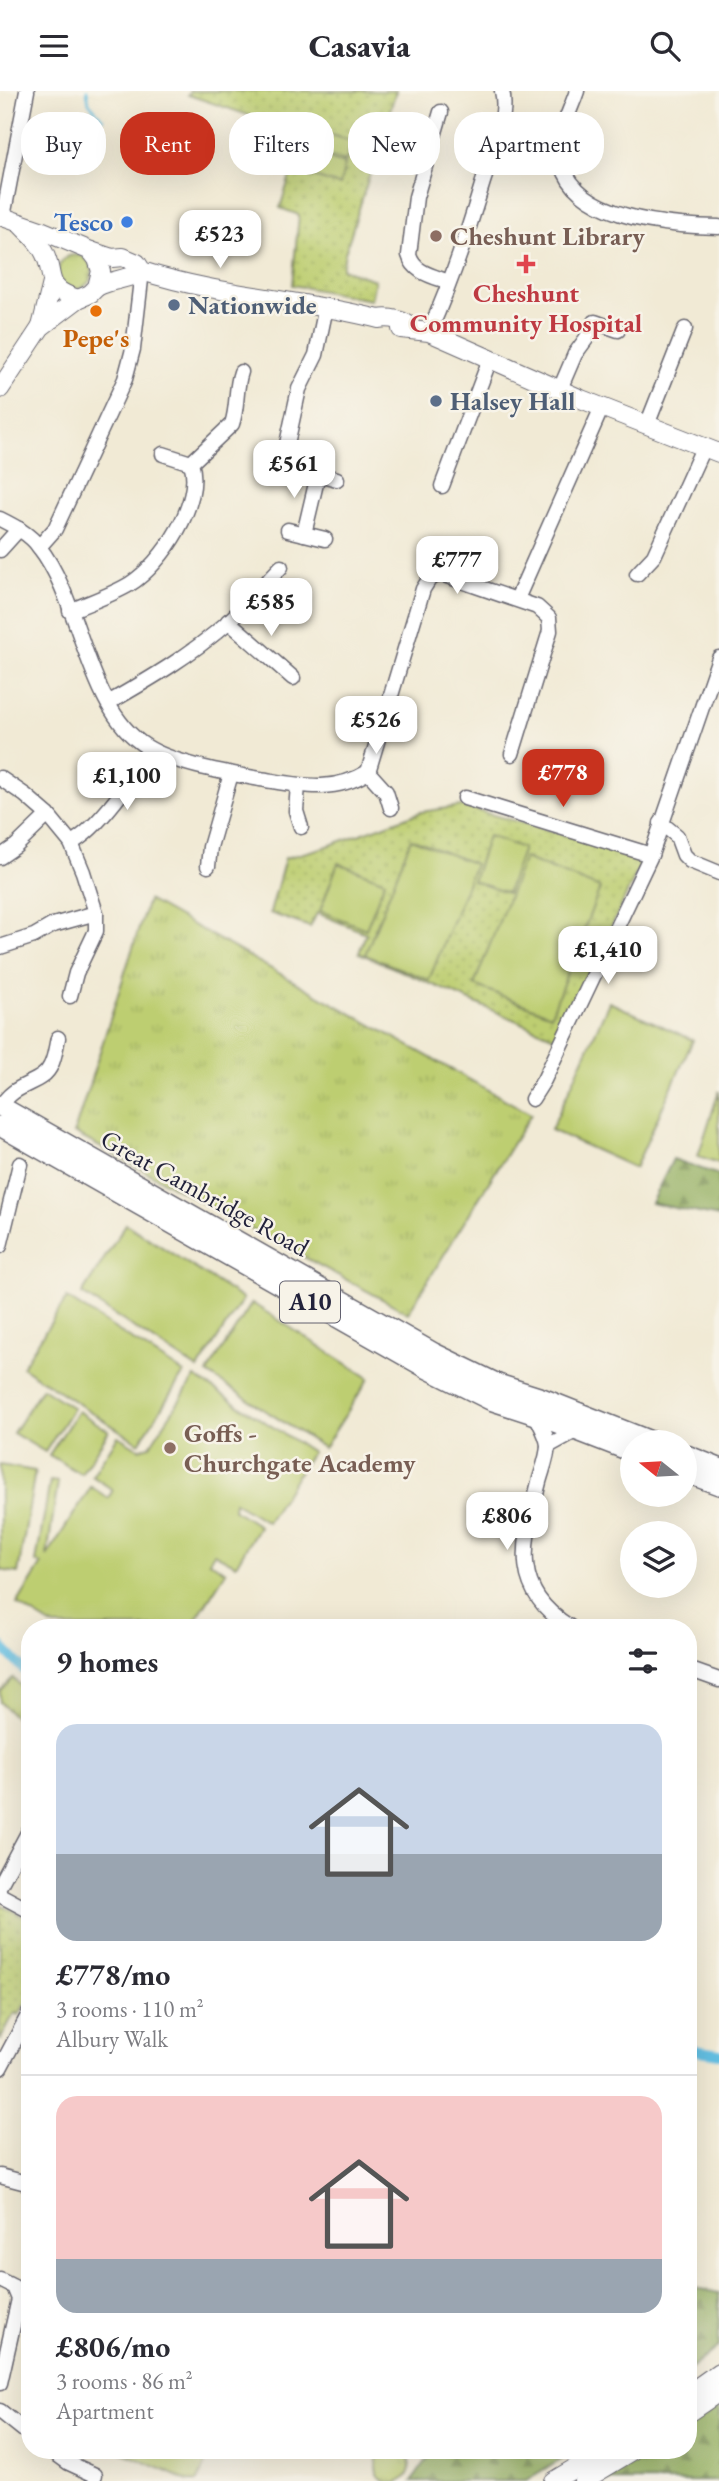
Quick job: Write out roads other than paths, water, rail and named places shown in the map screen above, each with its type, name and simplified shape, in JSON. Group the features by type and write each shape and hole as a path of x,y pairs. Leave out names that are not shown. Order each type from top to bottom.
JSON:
{"highway":[{"name":"Great Cambridge Road","path":"0,1113 428,1369 490,1400 620,1447"},
{"name":"Great Cambridge Road","path":"0,1113 434,1353 498,1384 622,1430"},
{"path":"697,1459 719,1468"},
{"path":"697,1477 719,1485"}],"main road":[{"path":"8,219 112,258 123,257 137,263 142,271 216,289 326,307 379,319 384,324 407,331 420,330 711,450"},
{"path":"8,219 44,251 51,277 65,295 78,299"},
{"path":"41,327 56,257 83,248"},
{"path":"83,248 97,259 101,271 97,287"},
{"path":"0,389 41,327 97,287 142,271"},
{"path":"697,2388 719,2372"},
{"path":"697,2407 719,2392"},
{"path":"553,2481 589,2459"},
{"path":"583,2481 619,2459"}],"street":[{"path":"8,219 27,91"},
{"path":"420,330 449,282 463,247 502,118 502,91"},
{"path":"577,91 560,148 566,174 573,186 602,207 632,217 679,225 719,227"},
{"path":"441,112 414,205 409,255 411,263 417,269 449,282"},
{"path":"39,547 55,529 125,379 131,359 142,271"},
{"path":"326,307 316,355 299,389 285,453 293,467 337,479"},
{"path":"560,389 575,354 595,322 618,330"},
{"path":"646,425 685,329"},
{"path":"442,486 490,359"},
{"path":"191,464 232,423 240,372"},
{"path":"517,599 603,407"},
{"path":"637,574 654,556 711,450"},
{"path":"163,454 191,464"},
{"path":"70,611 128,585 155,563 189,504 195,479 191,464"},
{"path":"304,534 318,475"},
{"path":"0,519 19,530 39,547 70,611 108,703 137,741 149,749 231,774 298,785 338,786 352,782 369,772 427,582 437,574 447,574 517,599 545,612 549,618 551,627 512,754"},
{"path":"0,550 19,530"},
{"path":"288,530 324,539"},
{"path":"108,703 183,657 228,621 281,567"},
{"path":"228,621 293,678"},
{"path":"532,1100 544,1080 650,855 719,658"},
{"path":"71,843 90,829 141,767 149,749"},
{"path":"369,772 386,792 391,808"},
{"path":"208,866 210,847 231,774"},
{"path":"0,778 48,815 71,843 96,913 94,939 76,973 71,996"},
{"path":"298,785 296,811 301,827"},
{"path":"465,798 650,855"},
{"path":"0,857 16,846 48,815"},
{"path":"662,823 677,836 684,855 690,862 719,873"},
{"path":"0,947 34,936 53,925 96,913"},
{"path":"0,1113 6,1097 28,1082 43,1077 51,1066 58,1038"},
{"path":"0,1246 4,1215 20,1164"},
{"path":"536,1415 548,1446 526,1537 524,1559 529,1581 538,1600 558,1619"},
{"path":"548,1446 577,1430"},
{"path":"697,1672 719,1680"},
{"path":"0,1885 21,1846"},
{"path":"0,1895 21,1906"},
{"path":"0,2068 21,2029"},
{"path":"0,2176 21,2182"},
{"path":"0,2280 17,2290 19,2305 0,2383"},
{"path":"0,2411 21,2427"},
{"path":"63,2459 95,2475"}],"waterway":[{"path":"87,91 89,103 97,112"},
{"path":"0,1645 21,1667"},
{"path":"697,2050 719,2054"}],"place":[{"name":"Tesco","path":"127,222"},
{"name":"Cheshunt Library","path":"436,236"},
{"name":"Cheshunt Community Hospital","path":"526,264"},
{"name":"Nationwide","path":"174,305"},
{"name":"Pepe's","path":"96,311"},
{"name":"Halsey Hall","path":"436,401"},
{"name":"Goffs - Churchgate Academy","path":"170,1448"}]}
